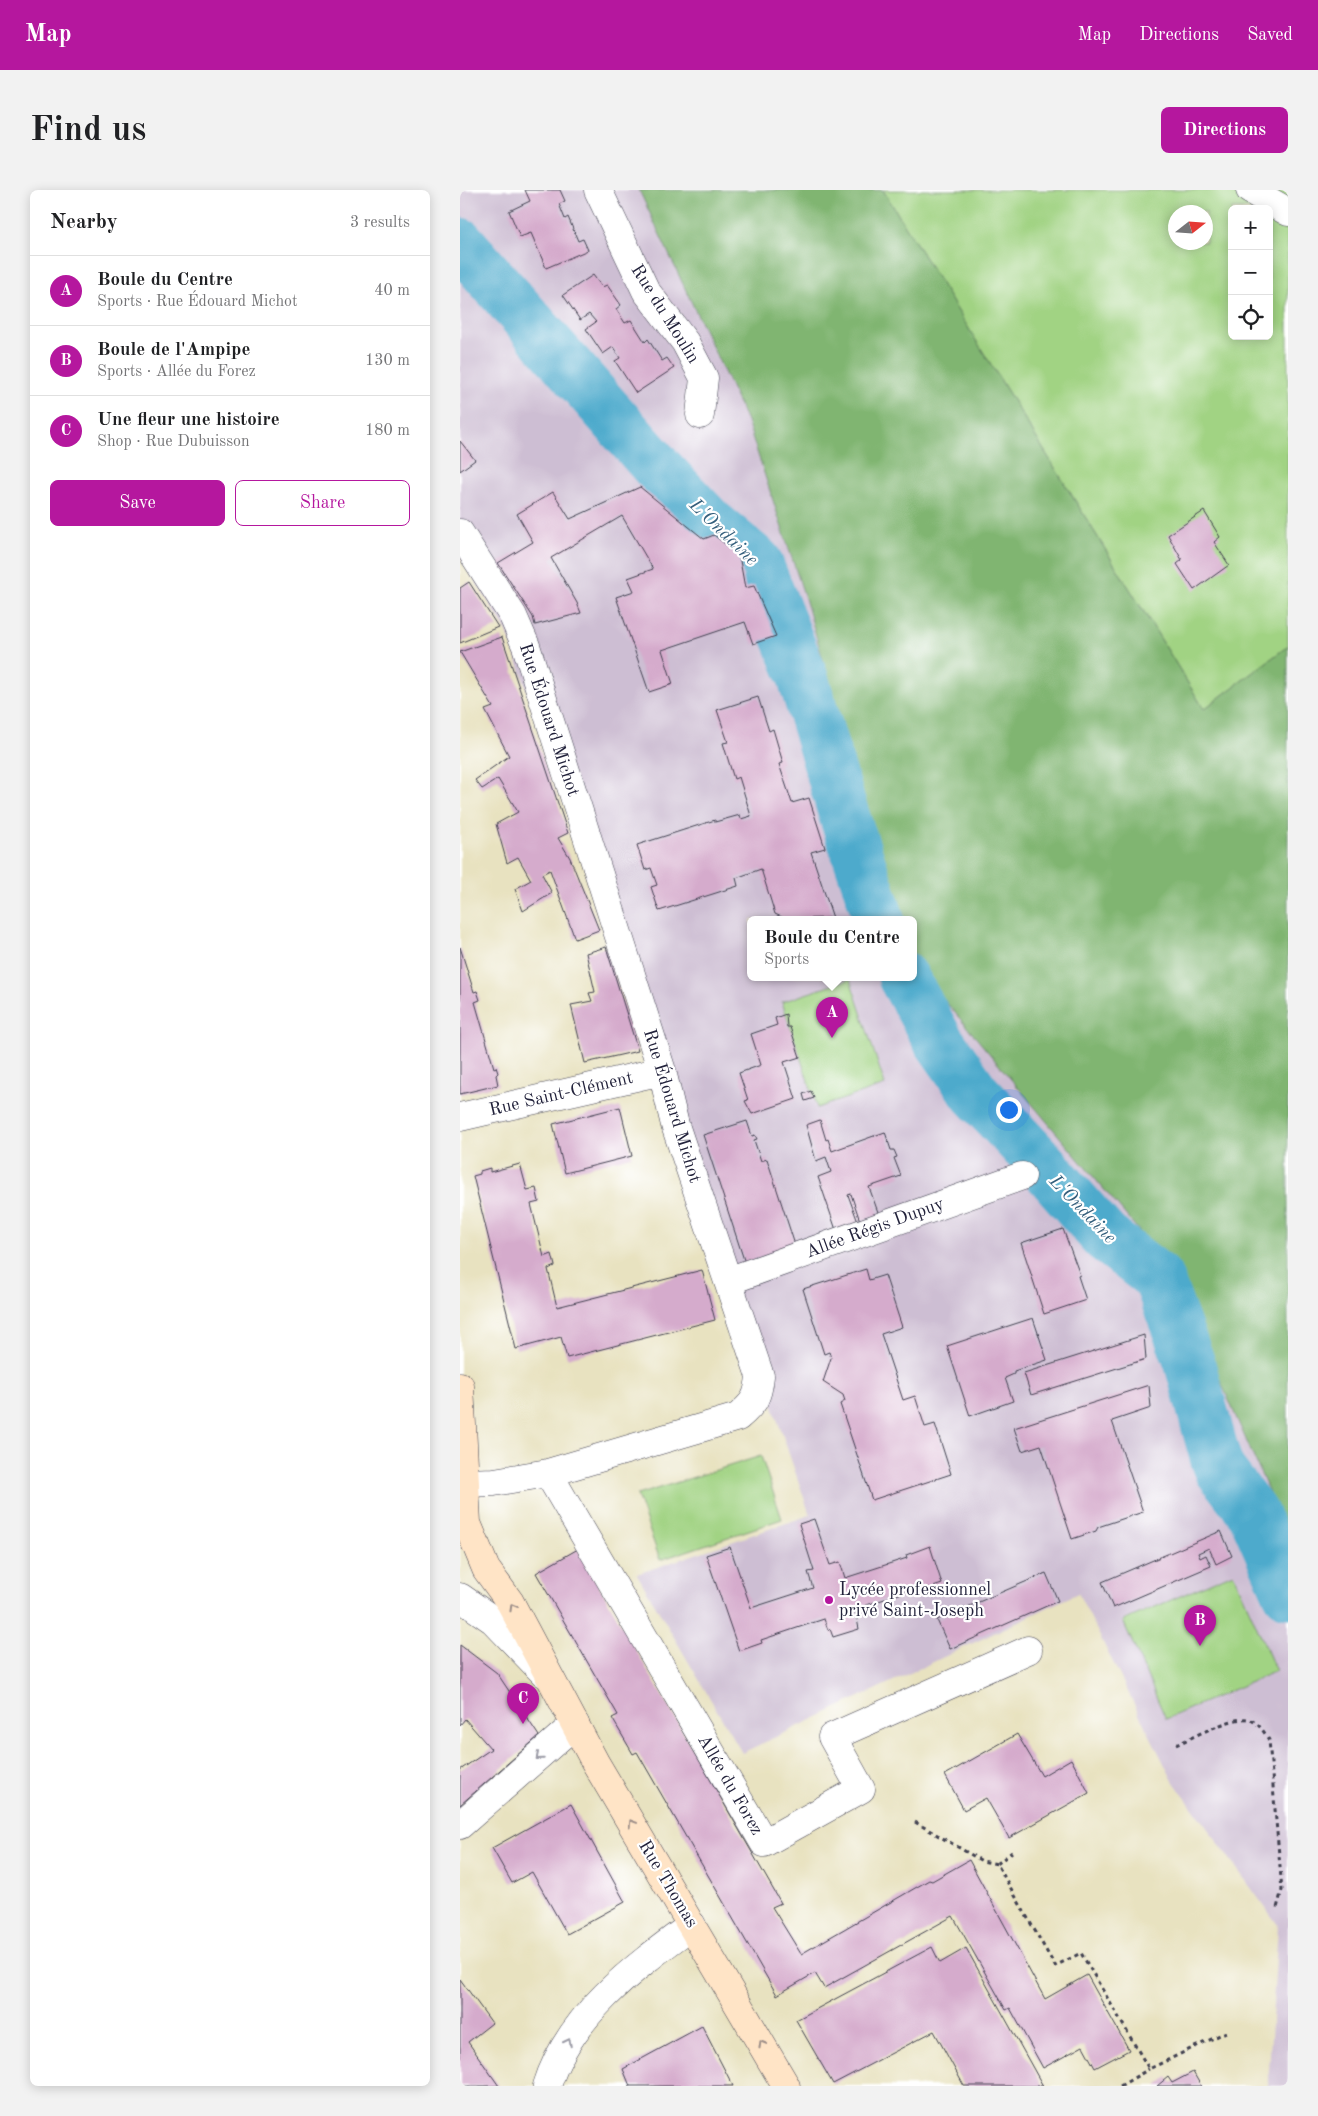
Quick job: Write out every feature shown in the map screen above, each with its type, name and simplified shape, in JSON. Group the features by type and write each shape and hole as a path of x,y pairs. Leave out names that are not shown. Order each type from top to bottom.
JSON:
{"main road":[{"path":"460,1386 466,1483 464,1525"},
{"name":"Rue Thomas","path":"464,1525 486,1569 510,1602 595,1762 786,2086"}],"street":[{"name":"Rue du Moulin","path":"598,190 646,290 685,342 704,378 700,415"},
{"path":"1250,190 1288,212"},
{"name":"Rue Édouard Michot","path":"460,533 513,616 526,646 662,1071 675,1125 760,1376 759,1390 754,1403 738,1417 548,1473 494,1482 466,1483"},
{"name":"Rue Saint-Clément","path":"460,1117 662,1071"},
{"name":"Allée Régis Dupuy","path":"728,1281 1022,1176"},
{"name":"Allée du Forez","path":"548,1473 764,1842 861,1790 832,1736 1028,1650"},
{"path":"460,1597 493,1620 552,1681"},
{"path":"460,1825 575,1724"},
{"path":"547,2086 572,2034 604,1998 665,1945 692,1925"}],"path":[{"path":"1176,1745 1221,1725 1247,1719 1261,1727 1269,1740 1282,1890 1277,1908"},
{"path":"916,1822 982,1861 997,1864 1055,1966 1081,1953 1149,2069"},
{"path":"997,1864 1012,1852"},
{"path":"1120,2086 1149,2069 1226,2032"}],"shaded area":[{"path":"460,190 639,190 747,421 805,598 898,916 747,916 747,981 917,981 917,968 1172,1270 1288,1536 1288,2086 1268,2086 1278,1925 1173,1781 1078,1593 742,1753 637,1574 810,1515 507,632 460,556"}],"green space":[{"path":"639,190 883,190 1204,709 1288,646 1288,1536 1172,1270 917,968 917,916 898,916 805,598 747,421"},
{"path":"883,190 1288,190 1288,646 1204,709"},
{"path":"844,981 851,981 885,1085 817,1108 782,1002"},
{"path":"761,1456 782,1519 660,1560 637,1495"},
{"path":"1233,1573 1276,1671 1166,1719 1123,1621"}],"building":[{"path":"525,190 560,190 565,201 559,204 565,219 568,217 578,241 583,239 588,250 546,268 531,233 520,237 509,211 530,201"},
{"path":"593,275 602,287 607,285 621,305 616,309 625,323 631,320 645,342 648,339 662,361 667,358 674,368 636,393 615,361 620,358 613,347 603,354 586,329 596,322 589,314 580,320 563,295"},
{"path":"460,441 475,460 460,471"},
{"path":"640,487 704,539 714,535 739,555 745,588 754,586 776,636 753,644 745,622 662,650 673,684 649,692 616,597 634,591 628,578 653,569 622,516 551,558 581,613 535,625 533,617 498,563 533,542 517,514 553,492 570,519"},
{"path":"1204,511 1220,537 1214,542 1229,565 1194,590 1177,564 1182,560 1168,535"},
{"path":"469,582 498,627 460,643 460,588"},
{"path":"502,637 568,833 558,838 570,858 599,930 575,939 550,870 542,874 552,893 523,911 515,889 531,880 518,857 507,863 496,824 518,812 498,779 482,789 475,780 509,756 485,710 493,707 460,652"},
{"path":"758,697 769,731 773,729 783,763 779,764 792,803 809,798 825,848 811,852 832,916 779,916 775,914 761,869 736,878 738,886 659,911 651,887 657,885 651,868 645,870 637,845 715,820 715,822 740,815 741,819 751,816 739,777 734,779 723,743 728,742 717,710"},
{"path":"460,947 474,992 477,991 480,1000 475,1002 494,1068 496,1067 498,1073 496,1075 498,1085 460,1094"},
{"path":"606,947 638,1051 585,1063 571,1005 592,1001 589,993 595,992 586,953"},
{"path":"786,1014 787,1027 790,1027 800,1057 784,1062 796,1099 752,1114 745,1101 748,1100 739,1073 761,1065 751,1034 777,1025 775,1018"},
{"path":"811,1091 814,1098 805,1101 803,1094"},
{"path":"620,1107 632,1156 565,1173 553,1124"},
{"path":"820,1120 826,1140 828,1139 832,1151 885,1132 891,1150 894,1150 897,1157 894,1158 901,1176 869,1187 879,1215 860,1221 851,1194 848,1195 858,1222 836,1230 818,1177 831,1172 826,1157 816,1161 806,1125"},
{"path":"747,1121 752,1136 755,1135 757,1139 754,1140 761,1161 767,1159 795,1245 745,1263 703,1135"},
{"path":"520,1164 527,1190 536,1188 539,1202 531,1204 544,1257 552,1254 555,1266 548,1269 557,1307 702,1270 715,1320 567,1358 561,1337 516,1349 473,1176 480,1174 480,1171 490,1168 490,1172"},
{"path":"1063,1229 1080,1275 1078,1276 1086,1300 1044,1314 1021,1243"},
{"path":"866,1269 869,1280 885,1275 902,1327 881,1334 903,1400 915,1396 925,1427 935,1424 951,1474 872,1500 840,1404 845,1401 843,1395 823,1382 831,1358 829,1352 824,1354 803,1289"},
{"path":"1033,1318 1047,1360 1014,1371 1014,1374 1005,1378 1013,1401 970,1416 947,1346"},
{"path":"1144,1335 1146,1359 1031,1395 1024,1373"},
{"path":"1149,1385 1151,1408 1112,1421 1143,1512 1098,1527 1096,1531 1072,1539 1041,1445 1022,1451 1014,1428"},
{"name":"Lycée professionnel privé Saint-Joseph","path":"814,1519 830,1565 840,1562 845,1578 907,1558 906,1555 930,1546 942,1584 919,1592 917,1588 855,1609 859,1629 833,1637 824,1619 761,1640 762,1643 739,1651 706,1555 730,1547 751,1608 813,1588 808,1572 814,1571 799,1524"},
{"path":"1221,1531 1232,1556 1216,1564 1209,1548 1198,1553 1200,1558 1206,1555 1211,1566 1113,1608 1102,1582"},
{"path":"578,1549 781,1903 772,1907 801,1954 929,1880 932,1881 969,1860 1045,1999 1087,1975 1129,2050 1095,2068 1083,2046 1043,2068 1010,2008 1006,2010 953,1916 824,1988 815,1973 777,1995 637,1752 633,1754 612,1718 618,1715 536,1573"},
{"path":"1046,1573 1058,1601 950,1649 937,1620"},
{"path":"460,1645 497,1673 539,1736 460,1805 460,1770 491,1749 465,1719 460,1725"},
{"path":"1017,1734 1042,1776 1071,1759 1089,1793 1009,1838 986,1798 964,1810 945,1775"},
{"path":"571,1804 625,1902 567,1934 532,1872 512,1883 492,1848"},
{"path":"932,1947 940,1963 966,1948 1043,2086 964,2086 934,2031 833,2084 796,2020"},
{"path":"460,1979 492,2023 468,2042 499,2086 460,2086"},
{"path":"702,2026 733,2086 630,2086 623,2069"},
{"path":"1193,2072 1201,2086 1157,2086 1168,2077 1172,2083"}],"waterway":[{"name":"L'Ondaine","path":"460,243 655,465 709,522 757,562 802,675 843,812 878,916"},
{"name":"L'Ondaine","path":"905,981 938,1040 975,1093 1039,1161 1105,1237 1158,1278 1189,1361 1220,1470 1253,1513 1288,1593"}],"place":[{"name":"Boule du Centre","path":"832,1038"},
{"name":"Lycée professionnel privé Saint-Joseph","path":"829,1600"},
{"name":"Boule de l'Ampipe","path":"1200,1646"},
{"name":"Une fleur une histoire","path":"523,1724"}]}
